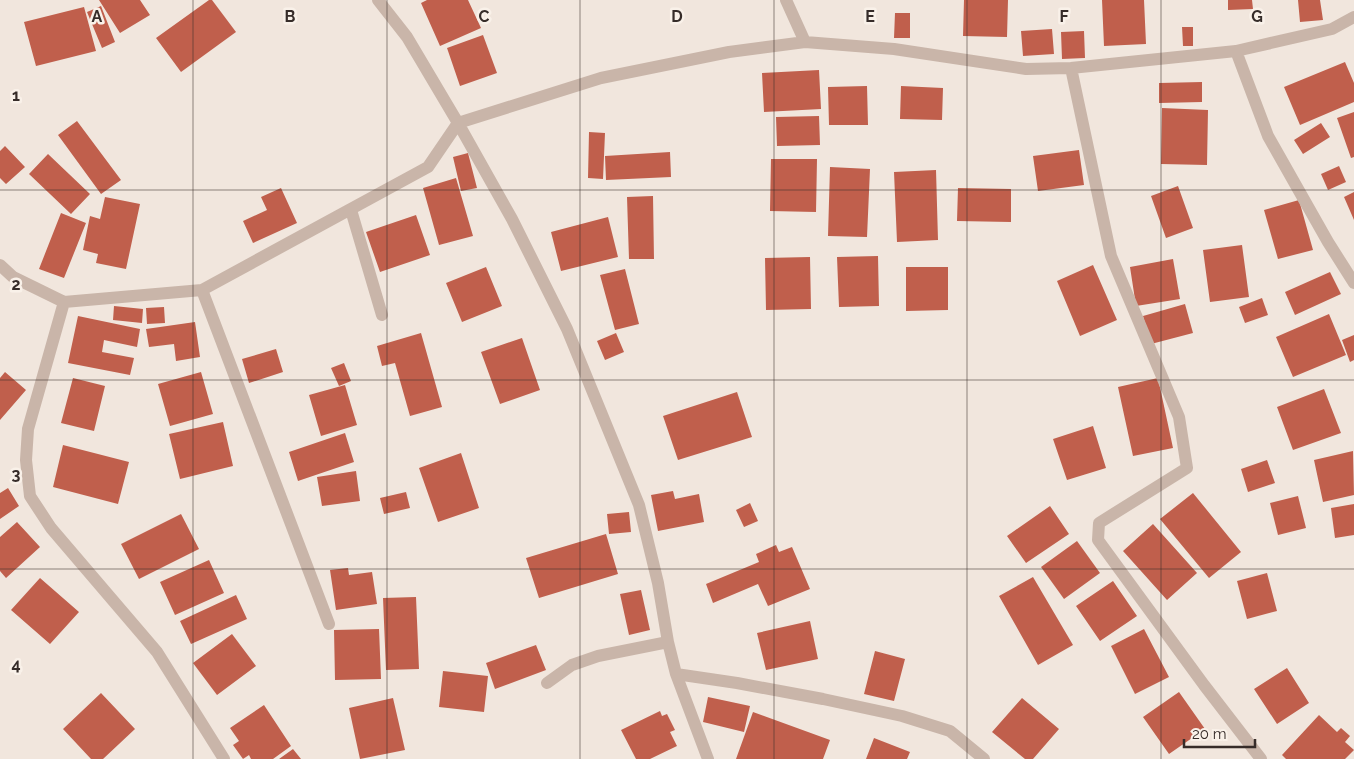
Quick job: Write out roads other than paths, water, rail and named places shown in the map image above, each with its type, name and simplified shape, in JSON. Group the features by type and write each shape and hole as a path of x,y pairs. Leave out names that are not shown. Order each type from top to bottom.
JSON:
{"street":[{"path":"378,0 407,37 458,123 512,219 567,330 639,505 658,583 668,642 676,674 708,759"},
{"path":"786,0 805,42"},
{"path":"0,265 13,277 64,302 202,290 428,168 458,123 601,78 729,52 805,42 894,50 1026,69 1071,68 1236,51 1332,30 1354,17"},
{"path":"1236,51 1268,136 1354,284"},
{"path":"1071,68 1111,256 1179,417 1187,468 1099,523 1098,540 1204,685 1261,759"},
{"path":"351,210 382,315"},
{"path":"202,290 329,624"},
{"path":"64,302 28,429 26,460 30,496 51,528 157,652 224,759"},
{"path":"547,683 572,665 598,656 668,642"},
{"path":"676,674 804,696 902,716 950,731 984,759"}]}
